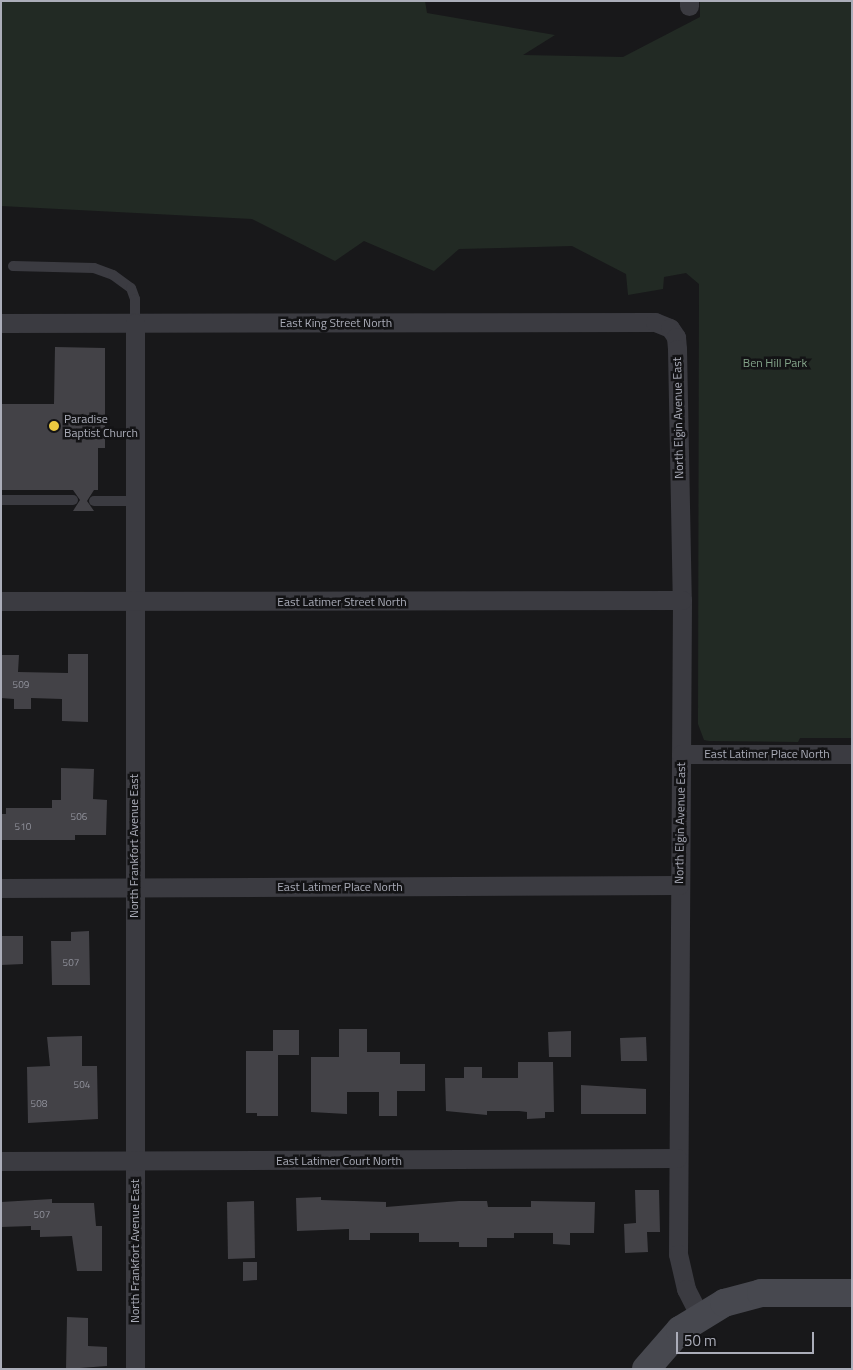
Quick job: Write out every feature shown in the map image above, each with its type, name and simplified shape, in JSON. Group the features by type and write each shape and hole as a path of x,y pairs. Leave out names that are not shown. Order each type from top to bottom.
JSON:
{"street":[{"name":"East King Street North","path":"1,323 655,322 670,328"},
{"name":"North Frankfort Avenue East","path":"135,323 135,1369"},
{"name":"North Elgin Avenue East","path":"670,328 676,337 677,349 682,600 677,1158 678,1254 686,1289 700,1316"},
{"name":"East Latimer Street North","path":"1,601 134,603 682,600"},
{"name":"East Latimer Place North","path":"681,754 852,754"},
{"name":"East Latimer Place North","path":"1,888 679,885"},
{"name":"East Latimer Court North","path":"1,1161 135,1162 677,1158"},
{"path":"646,1369 680,1330 700,1316 732,1300 761,1293 852,1293"}],"lane":[{"path":"13,266 94,268 113,274 131,288 135,299 135,323"},
{"path":"1,500 73,500"},
{"path":"94,501 135,501"}],"green space":[{"name":"Ben Hill Park","path":"1,1 425,1 427,13 555,35 523,55 623,57 700,17 700,1 852,1 852,738 800,738 798,742 709,741 704,740 698,724 699,284 686,273 664,277 663,289 628,295 626,274 572,246 459,249 434,271 364,241 335,261 252,219 1,206"}],"building":[{"name":"Paradise Baptist Church","path":"55,347 105,348 105,448 98,448 98,490 94,490 87,501 94,511 73,511 80,500 73,490 2,490 2,404 54,404"},
{"path":"68,654 88,654 88,722 62,721 62,699 31,698 31,709 14,709 14,699 1,698 1,655 19,655 18,672 68,673"},
{"path":"61,768 94,769 93,799 107,800 106,835 75,835 75,840 1,840 1,814 6,814 6,808 52,808 52,800 61,800"},
{"path":"89,931 90,985 52,985 51,941 71,941 71,932"},
{"path":"1,936 23,936 23,964 1,965"},
{"path":"339,1029 367,1029 367,1052 400,1052 400,1064 425,1064 425,1091 397,1091 397,1116 379,1116 379,1092 347,1092 347,1114 311,1112 311,1057 339,1057"},
{"path":"273,1030 299,1030 299,1055 278,1055 278,1116 257,1116 257,1113 246,1113 246,1051 273,1051"},
{"path":"571,1031 571,1057 549,1057 548,1032"},
{"path":"82,1036 82,1066 97,1066 98,1119 28,1123 27,1067 50,1066 47,1037"},
{"path":"646,1037 647,1061 621,1061 620,1038"},
{"path":"518,1062 553,1062 554,1112 545,1112 545,1118 527,1119 527,1112 519,1111 487,1111 487,1115 446,1111 445,1078 464,1078 464,1067 482,1067 482,1078 518,1078"},
{"path":"581,1085 646,1089 646,1114 581,1114"},
{"path":"635,1190 659,1190 660,1232 647,1232 648,1252 625,1253 624,1224 636,1223"},
{"path":"321,1197 321,1200 386,1202 386,1207 459,1201 487,1201 488,1207 531,1207 531,1201 595,1202 594,1233 570,1233 570,1245 553,1244 553,1233 514,1233 514,1238 487,1238 487,1247 459,1247 459,1242 419,1242 419,1233 370,1233 370,1240 349,1240 349,1229 297,1231 296,1198"},
{"path":"52,1199 52,1203 94,1203 96,1226 102,1226 102,1271 77,1271 72,1236 40,1237 40,1230 31,1230 31,1226 1,1227 1,1202"},
{"path":"254,1201 255,1258 228,1259 227,1202"},
{"path":"243,1262 257,1262 257,1280 243,1281"},
{"path":"67,1317 88,1318 88,1346 107,1347 107,1366 66,1369"}],"place":[{"name":"Paradise Baptist Church","path":"54,426"}]}
